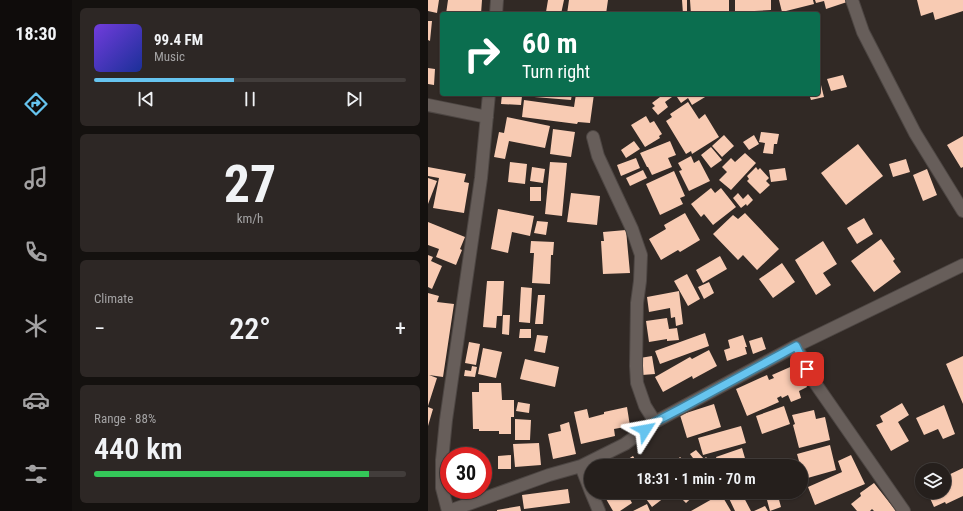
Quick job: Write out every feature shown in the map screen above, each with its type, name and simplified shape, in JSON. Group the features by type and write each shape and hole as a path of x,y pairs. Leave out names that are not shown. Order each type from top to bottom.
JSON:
{"street":[{"path":"496,12 497,0"},
{"path":"852,0 863,32 915,133 963,211"},
{"path":"489,96 481,178 446,420 442,460 442,488 448,511 581,466 625,444 655,422 796,346 963,265"},
{"path":"428,105 487,117"},
{"path":"593,137 598,156 632,229 641,255 637,303 637,383 644,406 655,422"},
{"path":"796,346 813,380 904,511"},
{"path":"581,466 584,474"},
{"path":"594,499 599,511"}],"building":[{"path":"428,0 439,0 437,13 428,11"},
{"path":"448,0 482,0 481,12 446,12"},
{"path":"548,0 564,0 561,12 546,12"},
{"path":"569,0 608,0 606,12 567,12"},
{"path":"682,0 687,0 687,12 683,12"},
{"path":"690,0 729,0 729,12 691,12"},
{"path":"735,0 771,0 771,10 735,12"},
{"path":"779,0 813,0 814,4 782,12"},
{"path":"815,0 846,0 847,2 826,9 824,1 816,3"},
{"path":"917,0 963,0 963,11 935,20 933,12 921,16"},
{"path":"428,21 432,21 430,41 428,40"},
{"path":"428,68 435,69 434,85 428,84"},
{"path":"843,75 847,87 831,91 827,79"},
{"path":"820,85 824,97 811,100 810,96 820,96"},
{"path":"502,96 522,96 521,105 501,104"},
{"path":"522,96 572,96 571,100"},
{"path":"576,96 594,96 590,123 578,122 577,124 522,117 524,100 574,107"},
{"path":"661,96 672,97 665,102 668,107 658,115 652,108 655,106 652,103"},
{"path":"676,96 707,96 692,105 688,98 681,103"},
{"path":"688,102 699,119 705,114 719,137 692,154 691,151 686,154 666,121 672,117 670,114"},
{"path":"646,116 650,123 654,121 662,134 659,136 660,138 645,147 631,125"},
{"path":"507,117 550,126 545,148 509,141 505,159 494,157 499,132 504,133"},
{"path":"553,129 575,132 571,157 550,154"},
{"path":"761,132 779,134 777,144 774,144 773,154 763,153 765,143 759,142"},
{"path":"724,135 734,146 722,157 712,146"},
{"path":"754,135 759,144 749,150 743,142"},
{"path":"963,136 963,167 961,168 947,145"},
{"path":"634,141 640,149 626,158 621,150"},
{"path":"670,141 676,155 668,158 672,167 652,175 640,153"},
{"path":"858,144 883,176 846,205 821,173"},
{"path":"711,147 722,160 711,168 701,155"},
{"path":"745,153 756,163 731,190 719,180 727,172 722,167 731,158 735,162"},
{"path":"691,156 694,163 699,160 710,181 689,191 679,171 682,170 678,163"},
{"path":"636,158 640,168 621,176 617,165"},
{"path":"906,159 910,172 893,177 889,164"},
{"path":"510,162 527,164 525,184 508,182"},
{"path":"550,162 567,163 562,216 545,214"},
{"path":"428,167 466,174 464,182 469,183 464,213 433,208 439,178 428,176"},
{"path":"532,167 545,169 543,183 530,181"},
{"path":"756,167 758,170 760,168 769,178 766,181 770,185 760,194 747,181 749,179 747,176"},
{"path":"785,168 787,180 771,182 769,170"},
{"path":"927,169 937,195 923,201 913,175"},
{"path":"643,170 647,178 630,186 626,178"},
{"path":"674,171 685,196 680,198 683,204 660,215 646,184"},
{"path":"428,178 437,181 428,204"},
{"path":"530,187 541,187 541,201 530,201"},
{"path":"711,188 715,193 721,188 736,207 713,225 704,214 701,217 691,204"},
{"path":"571,193 600,196 597,225 567,222"},
{"path":"738,193 743,199 748,194 753,200 747,206 746,204 741,208 733,198"},
{"path":"498,209 534,216 530,236 512,232 508,253 491,249"},
{"path":"685,213 700,240 680,252 678,250 661,260 649,239 666,229 664,225"},
{"path":"745,213 779,249 757,270 743,255 738,260 713,234 733,215 738,219"},
{"path":"864,218 873,234 857,244 847,228"},
{"path":"537,221 548,222 546,235 534,233"},
{"path":"428,222 465,237 456,265 436,257 439,249 428,245"},
{"path":"626,230 630,273 603,274 601,241 604,241 603,232"},
{"path":"881,239 895,259 893,261 901,272 874,292 851,261"},
{"path":"531,241 554,242 553,255 551,255 550,284 532,283 534,253 530,253"},
{"path":"823,241 837,264 823,273 831,285 816,295 795,260"},
{"path":"428,255 433,257 431,261 442,266 432,289 428,287"},
{"path":"720,256 727,269 703,283 696,270"},
{"path":"782,263 795,282 773,298 759,279"},
{"path":"687,274 700,299 688,306 674,281"},
{"path":"487,281 504,281 502,316 497,316 496,328 483,327"},
{"path":"709,282 714,293 704,299 698,287"},
{"path":"521,287 532,288 530,323 519,322"},
{"path":"679,291 683,324 676,326 675,317 671,318 670,308 649,312 647,297"},
{"path":"428,293 439,296 437,302 454,304 443,377 429,375 437,378 428,406"},
{"path":"538,295 545,295 543,324 535,324"},
{"path":"503,315 510,315 509,335 502,334"},
{"path":"667,318 669,329 677,328 679,340 667,341 667,339 649,342 646,321"},
{"path":"520,329 531,329 531,338 519,338"},
{"path":"705,333 709,346 660,364 655,351"},
{"path":"537,335 548,336 545,353 534,351"},
{"path":"743,335 747,347 745,347 747,354 727,361 724,350 730,348 728,340"},
{"path":"762,337 766,349 753,354 749,341"},
{"path":"469,342 480,344 476,365 465,363"},
{"path":"483,348 502,352 496,378 478,374"},
{"path":"709,350 717,366 693,379 692,376 663,392 655,377 690,357 692,359"},
{"path":"652,356 655,374 642,375 640,358"},
{"path":"963,356 963,404 946,364"},
{"path":"525,359 559,367 555,387 520,379"},
{"path":"797,364 807,387 799,391 801,398 791,402 788,395 782,398 781,396 777,398 779,402 747,416 736,389 767,375 769,380 774,378 772,375"},
{"path":"472,366 477,367 475,377 464,376 465,370 471,371"},
{"path":"479,383 501,383 502,400 514,400 514,417 511,417 511,434 499,434 499,431 479,431 479,429 473,429 472,392 479,392"},
{"path":"518,402 530,404 529,413 516,411"},
{"path":"902,403 909,415 898,422 909,441 891,451 876,425 883,422 880,416"},
{"path":"714,404 721,427 687,438 680,415"},
{"path":"944,405 955,434 943,439 938,429 924,435 916,418"},
{"path":"784,406 790,424 762,434 756,416"},
{"path":"428,407 433,409 428,426"},
{"path":"627,407 630,426 614,429 615,436 581,444 574,412 587,409 589,418 604,414 604,412"},
{"path":"814,410 816,419 825,417 830,440 799,448 792,415"},
{"path":"515,419 531,420 530,440 515,440"},
{"path":"569,422 576,454 553,459 548,434 561,431 560,425"},
{"path":"741,426 746,443 703,455 698,438"},
{"path":"539,443 541,465 515,467 513,444"},
{"path":"830,445 836,470 808,478 808,459 798,459 797,454"},
{"path":"742,448 745,459 717,459 716,457"},
{"path":"696,450 704,459 694,459 690,454"},
{"path":"511,455 511,469 498,469 498,456"},
{"path":"851,455 865,484 815,505 808,487 842,472 838,461"},
{"path":"963,468 963,496 946,504 945,502 934,507 930,499 951,499 951,474"},
{"path":"874,483 896,511 874,511 872,509 870,511 857,511 851,504 861,496 860,493"},
{"path":"568,489 570,503 524,509 522,495"},
{"path":"606,499 630,499 632,503 620,511 613,511"},
{"path":"646,499 662,499 652,507"},
{"path":"682,499 690,499 686,503"},
{"path":"712,499 724,499 731,511 691,511"},
{"path":"729,499 745,499 751,511 735,511"},
{"path":"779,499 781,507 770,511 767,500"},
{"path":"647,504 650,511 633,511"},
{"path":"520,506 521,511 497,511 497,510"},
{"path":"765,506 768,511 754,511"}],"route":[{"path":"645,430 655,422 796,346 807,369"}]}
